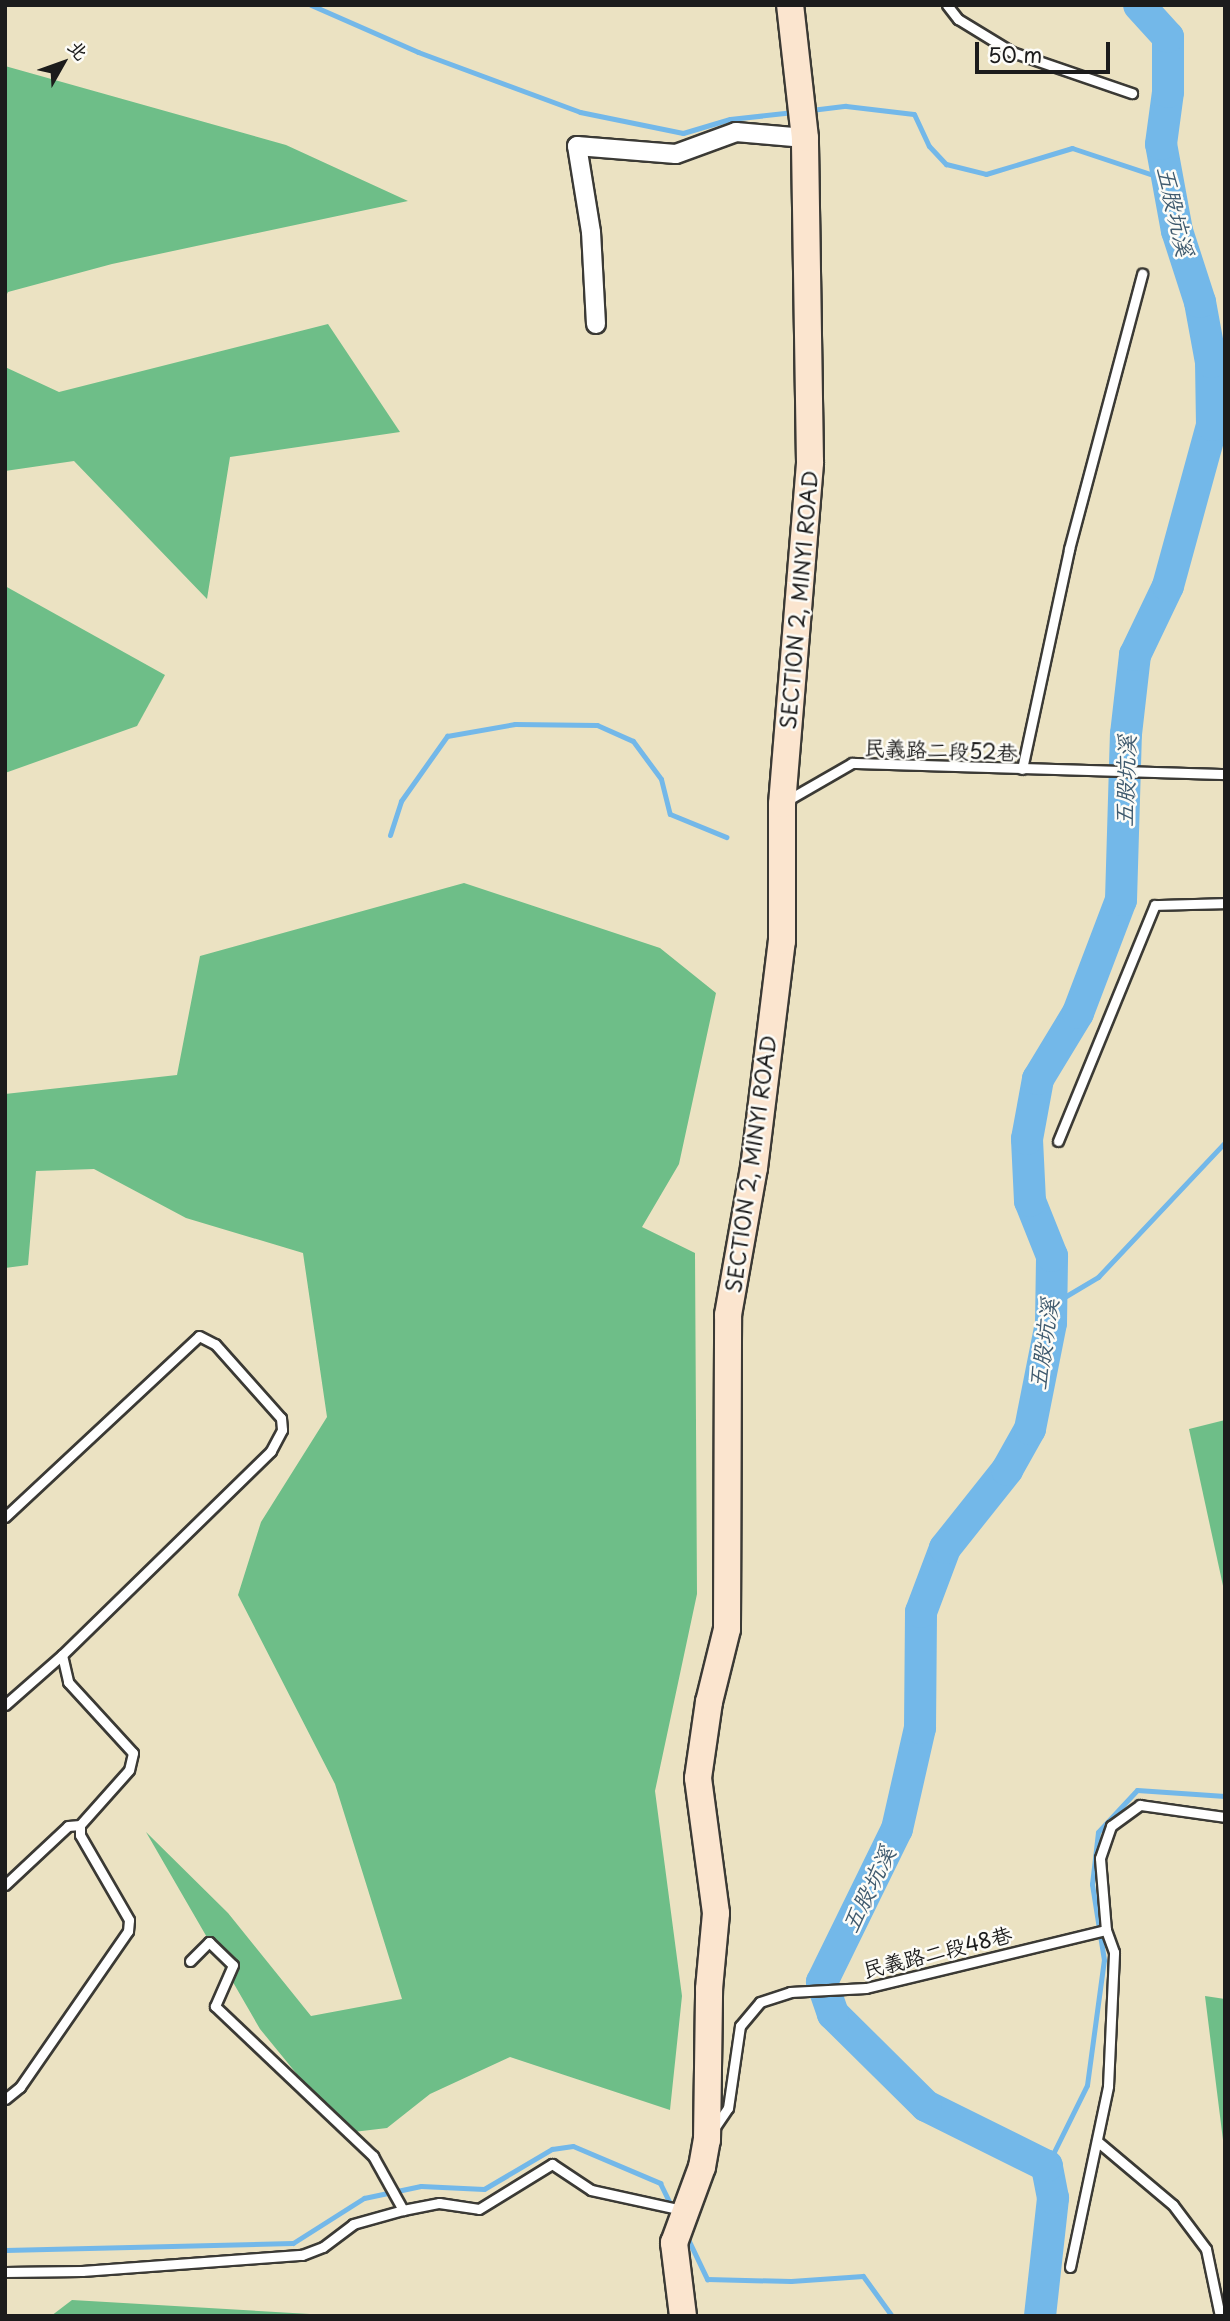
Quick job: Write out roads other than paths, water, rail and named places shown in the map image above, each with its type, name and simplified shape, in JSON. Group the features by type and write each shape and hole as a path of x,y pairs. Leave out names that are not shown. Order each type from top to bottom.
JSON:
{"main road":[{"name":"SECTION 2, MINYI ROAD","path":"684,2316 674,2243 702,2166 707,2140 709,1989 716,1913 698,1778 709,1702 727,1629 728,1315 754,1168 782,941 782,804 810,462 803,120 790,5"}],"street":[{"path":"596,324 591,232 577,146 676,153 736,132 803,120"}],"lane":[{"path":"947,5 958,19 1012,52 1132,93"},
{"path":"1022,769 1069,549 1142,274"},
{"name":"民義路二段52巷","path":"782,804 852,763 1154,775 1225,774"},
{"path":"1058,1141 1154,905 1225,903"},
{"path":"5,1517 199,1336 215,1344 281,1418 282,1430 271,1451 62,1655 5,1705"},
{"path":"5,2099 20,2087 128,1931 129,1920 80,1835 80,1825 129,1770 133,1753 68,1682 62,1655"},
{"path":"1070,2267 1108,2086 1114,1952 1106,1930 1100,1858 1111,1826 1140,1805 1225,1817"},
{"path":"5,1885 68,1826 80,1825"},
{"name":"民義路二段48巷","path":"707,2140 728,2108 740,2026 760,2002 790,1992 866,1988 1106,1930"},
{"path":"190,1961 209,1942 233,1965 215,2006 373,2156 403,2210"},
{"path":"1097,2141 1173,2205 1206,2249 1220,2316"},
{"path":"5,2272 82,2271 302,2255 323,2247 353,2224 403,2210 439,2203 479,2210 552,2164 591,2190 683,2216"}],"waterway":[{"path":"311,5 418,52 580,112 683,133 730,119 794,112"},
{"name":"五股坑溪","path":"1040,2316 1053,2198 1047,2166 926,2106 833,2014 822,1982 897,1829 920,1728 921,1612 945,1548 1007,1470 1030,1429 1051,1323 1052,1256 1030,1201 1027,1139 1038,1079 1078,1013 1121,900 1126,734 1135,655 1168,586 1212,425 1211,362 1200,302 1177,231 1161,144 1168,92 1168,37 1139,5"},
{"path":"811,110 846,106 914,114 929,146 946,164 986,174 1072,148 1168,180"},
{"path":"1212,411 1225,406"},
{"path":"390,835 401,801 447,736 515,724 597,725 633,741 661,779 670,814 726,837"},
{"path":"1051,1305 1098,1277 1225,1142"},
{"path":"1047,2166 1087,2085 1104,1960 1092,1884 1098,1832 1137,1790 1225,1796"},
{"path":"5,2250 293,2243 364,2198 421,2186 484,2189 552,2149 573,2146 660,2183 671,2206"},
{"path":"687,2237 707,2279 791,2281 863,2276 892,2316"}]}
